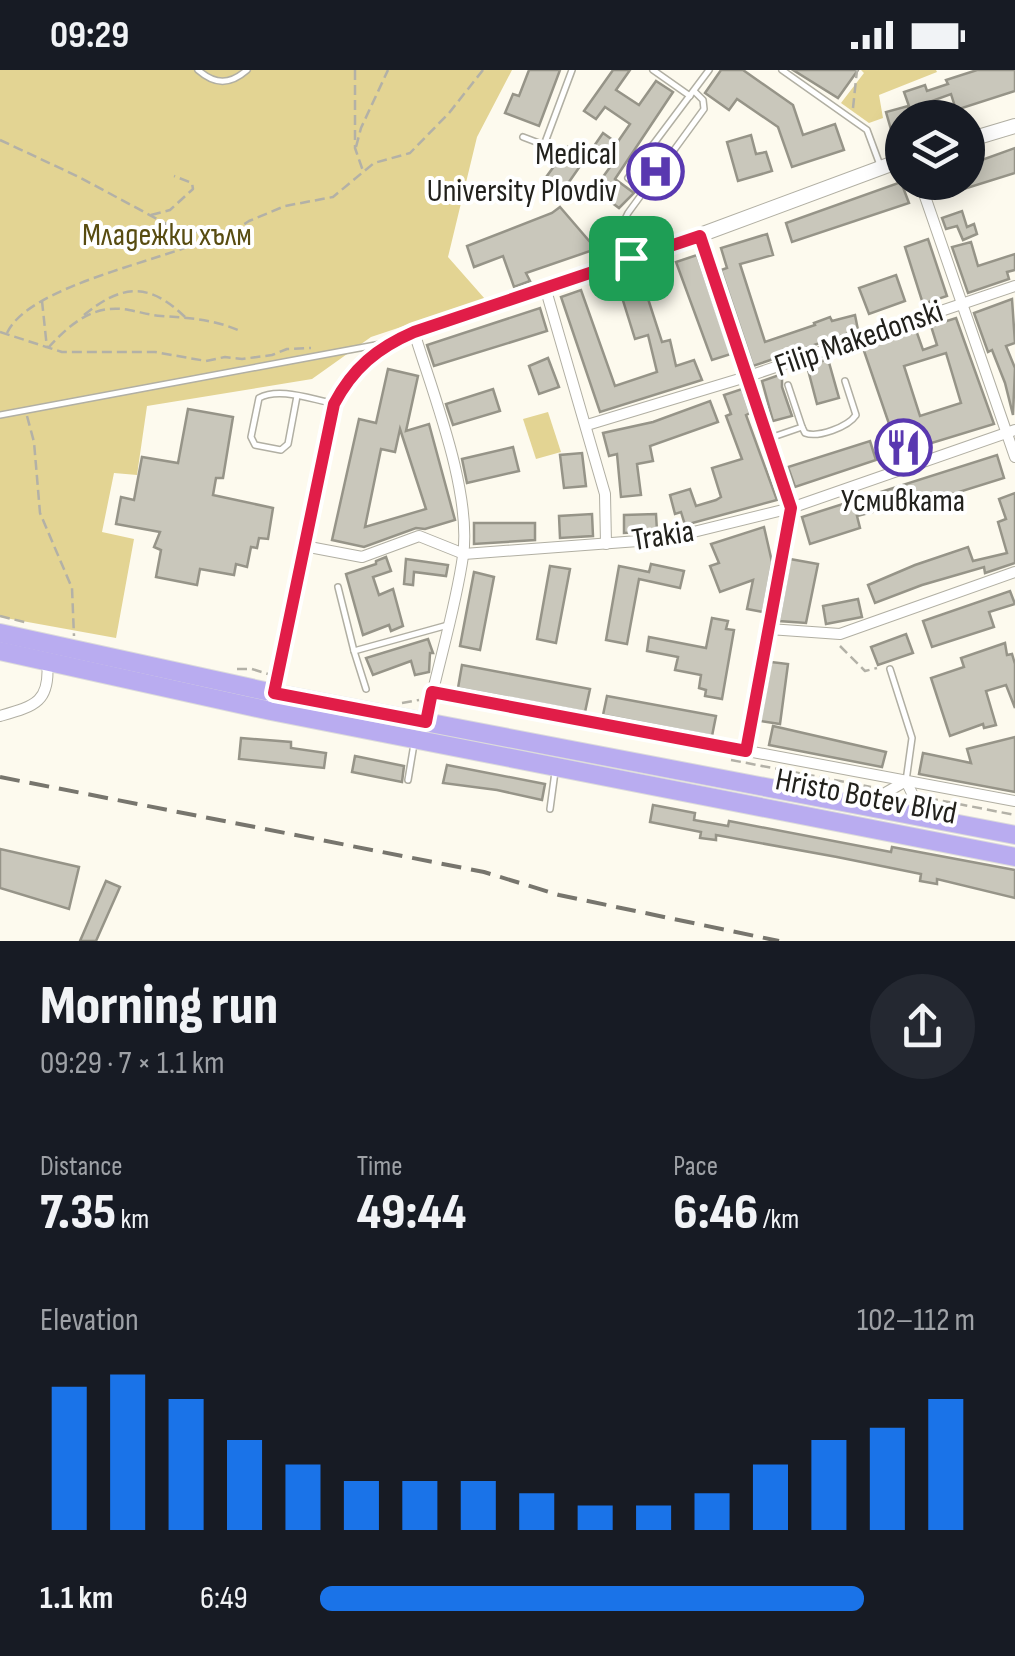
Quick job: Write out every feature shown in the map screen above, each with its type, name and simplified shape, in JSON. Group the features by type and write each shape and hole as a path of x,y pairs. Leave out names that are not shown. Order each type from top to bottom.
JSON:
{"main road":[{"name":"Hristo Botev Blvd","path":"0,633 414,738 1015,858"},
{"name":"Hristo Botev Blvd","path":"0,651 273,702 426,722 1015,834"}],"street":[{"path":"985,135 1015,126"},
{"path":"273,702 334,404 347,380 367,358 414,332 700,236 885,166"},
{"path":"926,200 960,304 1011,432 1015,457"},
{"path":"700,236 791,508 746,751"},
{"name":"Filip Makedonski","path":"587,425 746,377 1015,286"},
{"path":"545,287 605,494 606,544"},
{"path":"414,332 455,473 464,522 464,554 426,722"},
{"name":"Trakia","path":"304,546 362,556 419,536 464,554 665,539 791,508 1011,432"},
{"path":"769,629 840,634 1015,572"},
{"path":"0,716 33,706 42,696 49,681 47,661"},
{"name":"Hristo Botev Blvd","path":"431,697 1015,801"},
{"name":"Hristo Botev Blvd","path":"866,805 906,781"},
{"name":"Hristo Botev Blvd","path":"906,781 924,816"}],"lane":[{"path":"198,70 224,83 247,70"},
{"path":"523,136 544,145 572,70"},
{"path":"631,258 622,228 644,190 704,109 703,100 652,70"},
{"path":"644,190 628,178 709,70"},
{"path":"782,70 866,130 880,168"},
{"path":"0,415 388,343"},
{"path":"788,385 804,432 813,436 854,420 856,415 845,381"},
{"path":"297,396 288,444 282,450 255,445 251,437 260,398 270,392 297,396 334,404"},
{"path":"767,439 802,427"},
{"path":"338,588 366,689"},
{"path":"354,651 448,625"},
{"path":"890,669 912,738 906,781"},
{"path":"408,780 414,738"},
{"path":"550,808 556,766"}],"path":[{"path":"355,70 355,148 363,172"},
{"path":"355,148 388,70"},
{"path":"0,140 172,228 225,237 248,221 284,206 333,197 374,163 410,153 483,70"},
{"path":"852,120 856,70"},
{"path":"150,216 170,210 193,189 192,183 174,176"},
{"path":"7,334 18,317 42,300 216,235"},
{"path":"47,350 81,318 117,295 140,289 171,303 186,318"},
{"path":"42,300 47,350"},
{"path":"81,318 100,310 125,309 154,316 214,320 238,330"},
{"path":"0,332 47,350 155,352 206,360 247,359 272,356 287,349 317,348"},
{"path":"25,410 34,442 40,513 72,588 75,650"},
{"path":"840,634 840,646 848,658 865,671 877,668"},
{"path":"393,703 431,697"},
{"path":"727,759 890,791"},
{"path":"913,795 1015,815"}],"green space":[{"name":"Младежки хълм","path":"0,70 512,70 477,137 448,257 485,299 371,337 312,379 147,406 137,475 114,473 102,532 134,539 116,638 0,617"},
{"path":"861,70 937,72 879,95 883,118 869,123 841,103 864,73"},
{"path":"548,412 561,452 536,459 523,419"}],"building":[{"path":"529,70 560,70 539,126 505,113 513,94 519,96"},
{"path":"613,70 630,70 616,90 639,105 656,81 673,92 615,179 634,193 619,208 607,199 611,194 600,181 613,163 592,149 603,133 617,143 630,124 605,107 596,119 584,111"},
{"path":"721,70 743,70 793,105 803,135 835,124 844,150 792,167 778,127 737,99 729,110 705,93"},
{"path":"793,70 858,70 838,98"},
{"path":"977,70 1015,70 1015,91 985,101 953,100 951,94 935,100 907,100 904,92 925,85 927,91 948,84 946,80"},
{"path":"751,135 756,154 766,152 772,171 738,181 727,142"},
{"path":"568,147 585,159 562,192 544,180"},
{"path":"1015,148 1015,173 985,182 985,159"},
{"path":"885,188 885,200 909,203 792,242 786,223"},
{"path":"560,207 596,249 526,273 530,281 514,287 503,256 474,267 467,246"},
{"path":"962,211 967,227 974,224 977,234 963,240 957,226 946,229 942,218"},
{"path":"767,234 773,255 740,264 765,342 830,317 832,321 855,315 858,330 753,366 721,270 727,268 721,248"},
{"path":"928,239 947,296 923,304 905,247"},
{"path":"971,242 978,266 1015,254 1015,270 1007,272 1009,279 968,293 952,247"},
{"path":"697,255 731,354 712,360 676,262"},
{"path":"639,271 662,342 670,340 676,366 694,360 702,380 600,412 561,297 581,290 615,386 657,372 648,335 635,339 616,278"},
{"path":"896,275 905,301 869,314 859,288"},
{"path":"1012,299 1015,343 1006,346 1015,368 1013,415 1005,383 974,313"},
{"path":"540,308 547,331 434,366 427,345"},
{"path":"956,318 994,424 899,453 863,348 916,330 923,350 937,345 931,326","holes":["946,353 961,403 920,416 904,366"]},
{"path":"548,358 559,387 539,394 529,366"},
{"path":"828,359 839,398 817,404 807,366"},
{"path":"388,369 418,376 406,431 429,424 455,520 416,528 364,547 332,540 359,419 376,423","holes":["400,429 426,509 365,527 381,449 395,452"]},
{"path":"782,374 782,387 792,416 773,421 762,381"},
{"path":"493,389 500,411 453,425 446,404"},
{"path":"742,389 750,413 746,415 777,500 685,525 681,512 675,514 670,495 690,489 696,506 716,500 721,497 712,468 742,459 726,416 731,414 724,395"},
{"path":"710,401 718,422 650,446 653,461 637,464 641,495 621,497 617,454 609,456 603,433 653,422"},
{"path":"188,409 233,417 223,478 216,478 213,495 273,508 268,539 259,538 257,548 251,547 247,567 236,564 234,575 200,569 197,585 156,577 161,550 154,547 160,532 116,524 121,497 134,500 142,457 178,463"},
{"path":"870,441 876,460 795,487 788,467"},
{"path":"513,447 519,471 467,483 462,459"},
{"path":"582,453 586,486 564,488 560,455"},
{"path":"997,455 1004,478 943,497 942,494 857,516 860,528 810,544 802,517"},
{"path":"1015,493 1015,563 985,573 984,567 875,603 868,585 915,565 968,547 973,561 1007,553 998,522 1006,519 999,499"},
{"path":"592,514 593,536 560,538 559,516"},
{"path":"656,514 657,531 624,533 624,515"},
{"path":"474,523 535,523 535,540 474,544"},
{"path":"764,527 772,562 763,612 747,609 753,580 720,592 710,566 719,563 711,544"},
{"path":"386,557 391,571 373,577 379,595 393,589 403,626 391,631 389,625 363,635 346,574"},
{"path":"406,559 448,565 446,576 414,572 413,585 404,584"},
{"path":"790,559 818,564 806,623 779,621"},
{"path":"651,564 684,571 680,588 639,579 627,644 606,640 619,566 649,572"},
{"path":"550,566 570,569 556,643 537,639"},
{"path":"474,572 494,577 480,650 460,646"},
{"path":"1010,591 1015,604 989,612 994,627 932,647 923,621"},
{"path":"858,599 862,617 826,624 823,606"},
{"path":"712,618 728,621 726,629 734,630 722,699 705,696 706,690 699,688 701,675 675,670 678,657 647,651 649,637 706,648"},
{"path":"906,634 913,653 878,665 871,647"},
{"path":"428,639 433,653 429,672 415,675 411,661 373,675 366,658"},
{"path":"1005,643 1007,655 1012,654 1015,664 1015,708 1006,685 986,691 996,725 984,728 983,724 950,736 931,678 964,667 961,658"},
{"path":"771,662 788,664 780,724 760,721"},
{"path":"462,665 590,689 585,712 458,688"},
{"path":"607,696 716,716 712,736 603,715"},
{"path":"773,726 886,752 882,767 769,745"},
{"path":"1015,737 1015,792 919,774 923,753 971,763 967,749"},
{"path":"241,738 291,742 291,748 326,753 324,768 239,759"},
{"path":"355,756 404,766 402,782 352,772"},
{"path":"447,765 545,784 542,800 443,783"},
{"path":"653,805 695,813 694,820 728,826 729,821 891,852 892,847 1015,870 1015,898 937,879 937,884 920,881 921,874 837,857 716,835 716,840 700,838 701,832 650,822"},
{"path":"0,849 79,867 69,909 0,888"},
{"path":"106,881 120,887 96,941 80,941"}],"railway":[{"path":"0,777 484,872 559,895 779,941"}],"place":[{"name":"Medical University Plovdiv","path":"656,172"},
{"name":"Усмивката","path":"903,447"}],"route":[{"path":"700,236 791,508 746,751 432,692 426,722 274,693 334,404 347,380 388,343 631,258 700,236"}]}
